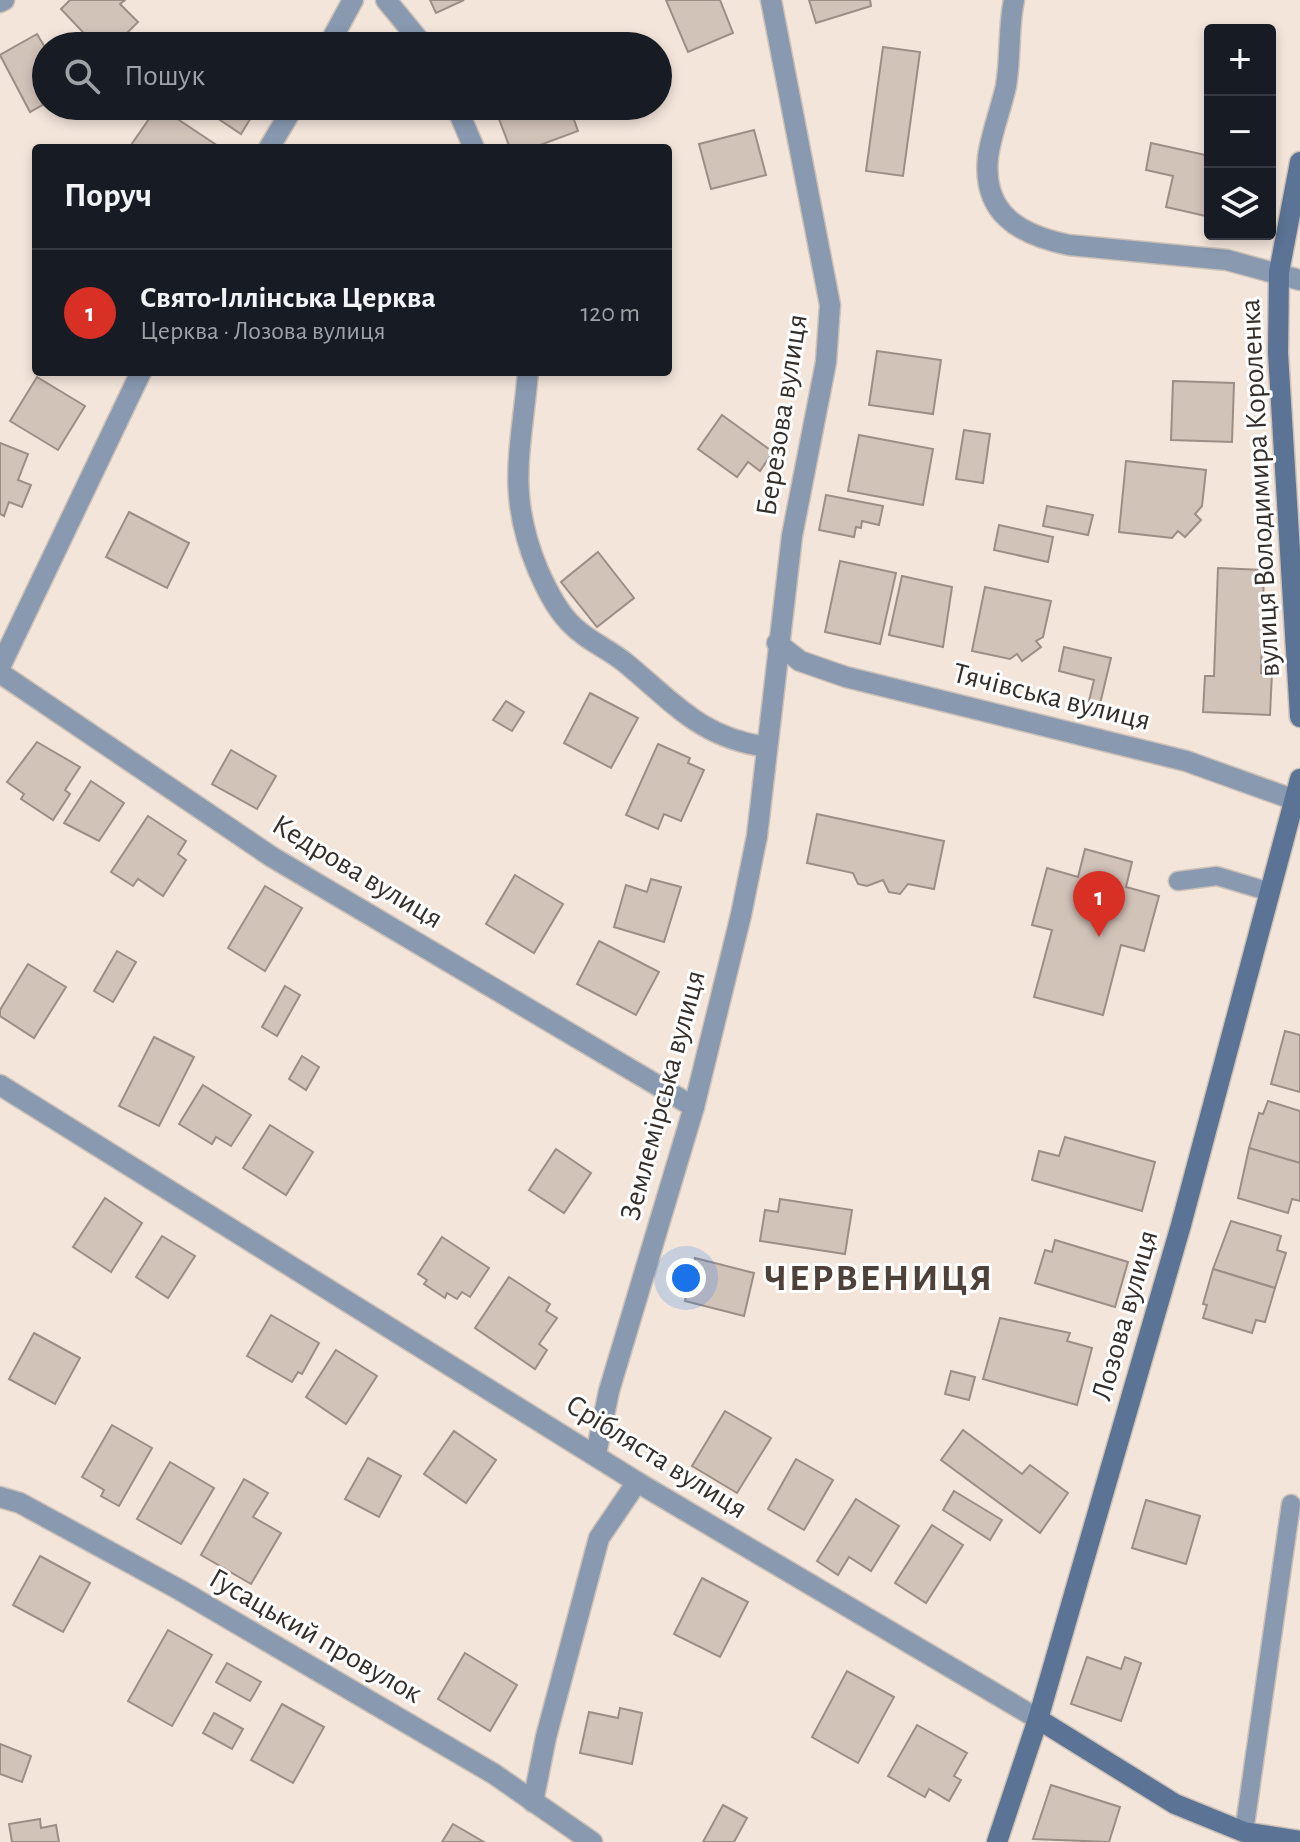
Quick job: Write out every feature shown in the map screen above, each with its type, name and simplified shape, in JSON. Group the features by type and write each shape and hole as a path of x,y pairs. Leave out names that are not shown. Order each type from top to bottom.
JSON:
{"street":[{"path":"336,32 353,0"},
{"path":"386,0 412,32"},
{"name":"Березова вулиця","path":"767,747 792,536 826,362 830,305 771,0"},
{"path":"1014,0 1007,80 988,155 988,182 996,203 1011,224 1045,240 1069,245 1227,260 1300,280"},
{"path":"271,144 286,120"},
{"path":"462,120 472,144"},
{"name":"вулиця Володимира Короленка","path":"1300,162 1279,272 1279,379 1300,717"},
{"path":"0,670 6,636 139,376"},
{"path":"528,376 516,483 523,532 548,591 569,622 595,644 626,663 694,723 736,743 767,747"},
{"name":"Тячівська вулиця","path":"777,643 800,661 846,677 1186,761 1295,800"},
{"name":"Кедрова вулиця","path":"0,670 272,857 694,1107"},
{"name":"Землемірська вулиця","path":"596,1454 609,1391 694,1107 746,888 767,747"},
{"path":"1295,800 1300,779"},
{"name":"Лозова вулиця","path":"997,1842 1038,1719 1181,1225 1295,800"},
{"name":"Срібляста вулиця","path":"0,1085 637,1482 1038,1719 1175,1804 1244,1832 1300,1841"},
{"path":"533,1802 546,1737 599,1538 637,1482"},
{"name":"Гусацький провулок","path":"0,1497 20,1503 180,1590 494,1774 557,1821 592,1842"},
{"path":"550,1842 557,1821"}],"lane":[{"path":"1178,881 1217,876 1270,892"},
{"path":"1244,1832 1291,1504"}],"building":[{"path":"70,0 125,0 120,4 138,22 128,32 83,32 61,9"},
{"path":"430,0 464,0 436,13"},
{"path":"666,0 720,0 733,33 688,52"},
{"path":"809,0 870,0 871,6 816,23"},
{"path":"32,37 30,112 0,55"},
{"path":"883,47 920,52 903,176 866,171"},
{"path":"148,120 179,120 215,144 132,144"},
{"path":"220,120 250,120 241,134"},
{"path":"499,120 574,120 578,131 543,144 508,144"},
{"path":"754,130 766,175 711,189 699,144"},
{"path":"1151,143 1204,155 1204,216 1166,207 1173,176 1146,170"},
{"path":"877,351 941,360 933,414 869,405"},
{"path":"37,377 85,406 58,450 10,421"},
{"path":"1173,381 1234,383 1232,442 1171,440"},
{"path":"722,415 773,452 760,471 748,462 737,477 698,449"},
{"path":"964,430 990,434 983,483 956,479"},
{"path":"859,435 933,449 923,505 848,491"},
{"path":"0,443 28,454 18,480 31,485 22,507 9,502 4,516 0,514"},
{"path":"1126,461 1206,470 1202,506 1195,514 1201,520 1185,537 1178,531 1172,538 1119,532"},
{"path":"826,495 883,506 879,525 862,521 861,528 856,527 854,537 819,530"},
{"path":"1047,506 1093,515 1088,535 1043,526"},
{"path":"129,512 189,543 167,588 106,557"},
{"path":"999,525 1053,537 1048,562 994,550"},
{"path":"598,552 634,598 597,627 561,582"},
{"path":"840,561 896,573 880,644 825,632"},
{"path":"1218,568 1264,570 1261,673 1272,673 1270,715 1203,712 1205,676 1214,676"},
{"path":"902,576 952,587 943,647 889,635"},
{"path":"985,587 1051,601 1043,637 1036,641 1041,647 1022,661 1017,654 1010,659 972,651"},
{"path":"1064,647 1111,658 1100,704 1089,701 1094,680 1059,671"},
{"path":"590,693 638,718 611,768 564,743"},
{"path":"506,701 524,712 512,731 493,720"},
{"path":"37,742 80,767 65,790 70,794 53,820 21,799 24,794 7,782"},
{"path":"658,744 690,758 688,763 704,770 681,821 664,814 658,829 626,815"},
{"path":"231,750 276,776 257,809 212,784"},
{"path":"91,781 124,803 99,841 64,823"},
{"path":"817,814 944,841 934,889 908,884 900,894 889,892 883,880 867,886 858,884 853,873 807,863"},
{"path":"148,816 186,841 178,854 186,860 163,896 138,879 133,886 111,872"},
{"path":"1085,849 1132,862 1126,887 1159,896 1144,951 1121,945 1103,1015 1034,997 1052,930 1032,925 1047,868 1078,877"},
{"path":"515,875 563,904 534,953 486,924"},
{"path":"651,879 681,887 664,942 614,927 626,885 647,892"},
{"path":"265,886 302,908 265,971 228,948"},
{"path":"599,941 659,972 636,1015 577,984"},
{"path":"117,951 136,962 113,1002 94,991"},
{"path":"28,964 66,987 34,1038 0,1016 0,1010"},
{"path":"285,986 300,995 277,1036 262,1027"},
{"path":"1285,1031 1300,1035 1300,1092 1271,1084"},
{"path":"154,1037 194,1057 159,1126 119,1106"},
{"path":"302,1056 319,1067 306,1090 289,1079"},
{"path":"203,1085 251,1115 231,1146 216,1137 212,1144 179,1124"},
{"path":"1268,1101 1300,1111 1300,1163 1249,1148 1259,1113 1263,1114"},
{"path":"270,1125 313,1152 286,1195 243,1168"},
{"path":"1065,1137 1155,1162 1142,1211 1032,1180 1039,1151 1059,1156"},
{"path":"1249,1148 1300,1163 1300,1201 1292,1199 1288,1213 1238,1198"},
{"path":"556,1149 591,1173 564,1213 529,1190"},
{"path":"105,1198 142,1223 111,1272 73,1247"},
{"path":"780,1199 852,1210 845,1254 760,1241 765,1210 778,1212"},
{"path":"1231,1221 1281,1236 1277,1250 1286,1253 1275,1288 1213,1269"},
{"path":"162,1236 195,1256 168,1298 136,1277"},
{"path":"442,1237 489,1268 470,1297 462,1292 457,1299 447,1293 445,1298 424,1284 427,1280 418,1274"},
{"path":"1055,1240 1128,1262 1115,1307 1035,1283 1045,1250 1052,1252"},
{"path":"695,1258 754,1273 744,1316 685,1301"},
{"path":"1213,1269 1275,1288 1265,1322 1256,1320 1252,1333 1203,1318 1207,1305 1203,1304"},
{"path":"509,1277 550,1304 546,1311 557,1318 539,1344 547,1350 535,1369 475,1328"},
{"path":"271,1315 319,1343 302,1374 298,1372 292,1382 247,1356"},
{"path":"1000,1318 1070,1333 1067,1341 1092,1348 1077,1405 983,1379"},
{"path":"34,1333 80,1358 55,1404 9,1379"},
{"path":"336,1350 377,1376 346,1424 306,1397"},
{"path":"951,1371 975,1377 969,1400 945,1394"},
{"path":"725,1411 771,1438 737,1493 692,1466"},
{"path":"112,1425 152,1448 119,1506 101,1496 104,1490 82,1477"},
{"path":"963,1430 1022,1474 1030,1465 1068,1493 1040,1533 941,1460"},
{"path":"454,1431 496,1460 466,1503 424,1474"},
{"path":"368,1458 401,1476 379,1517 345,1499"},
{"path":"796,1459 833,1480 804,1530 768,1509"},
{"path":"170,1462 214,1488 181,1544 137,1519"},
{"path":"244,1479 268,1493 253,1517 281,1533 251,1584 201,1555"},
{"path":"954,1491 1002,1520 990,1540 943,1510"},
{"path":"856,1499 899,1526 871,1571 849,1557 838,1575 817,1561"},
{"path":"1146,1500 1200,1516 1186,1564 1132,1548"},
{"path":"932,1525 963,1545 926,1603 895,1583"},
{"path":"40,1556 90,1583 63,1632 13,1605"},
{"path":"702,1578 748,1602 720,1657 674,1634"},
{"path":"168,1630 212,1655 172,1726 128,1701"},
{"path":"465,1653 517,1685 490,1731 438,1699"},
{"path":"1087,1657 1121,1669 1125,1657 1141,1663 1121,1721 1071,1704"},
{"path":"227,1663 261,1682 250,1701 216,1682"},
{"path":"847,1671 894,1697 858,1763 812,1737"},
{"path":"282,1704 324,1727 293,1783 251,1760"},
{"path":"620,1708 642,1713 632,1764 580,1753 589,1712 618,1718"},
{"path":"214,1713 243,1729 232,1749 203,1733"},
{"path":"917,1725 967,1753 954,1776 961,1780 949,1801 929,1789 925,1797 888,1776"},
{"path":"0,1744 31,1756 22,1782 0,1774"},
{"path":"1051,1785 1120,1807 1109,1842 1033,1839"},
{"path":"723,1805 747,1818 734,1842 703,1842"},
{"path":"40,1819 41,1828 56,1825 59,1842 12,1842 9,1824"},
{"path":"453,1824 484,1842 442,1842"}],"place":[{"name":"Свято-Іллінська Церква","path":"1099,937"}],"district":[{"name":"ЧЕРВЕНИЦЯ","path":"879,1277"}]}
